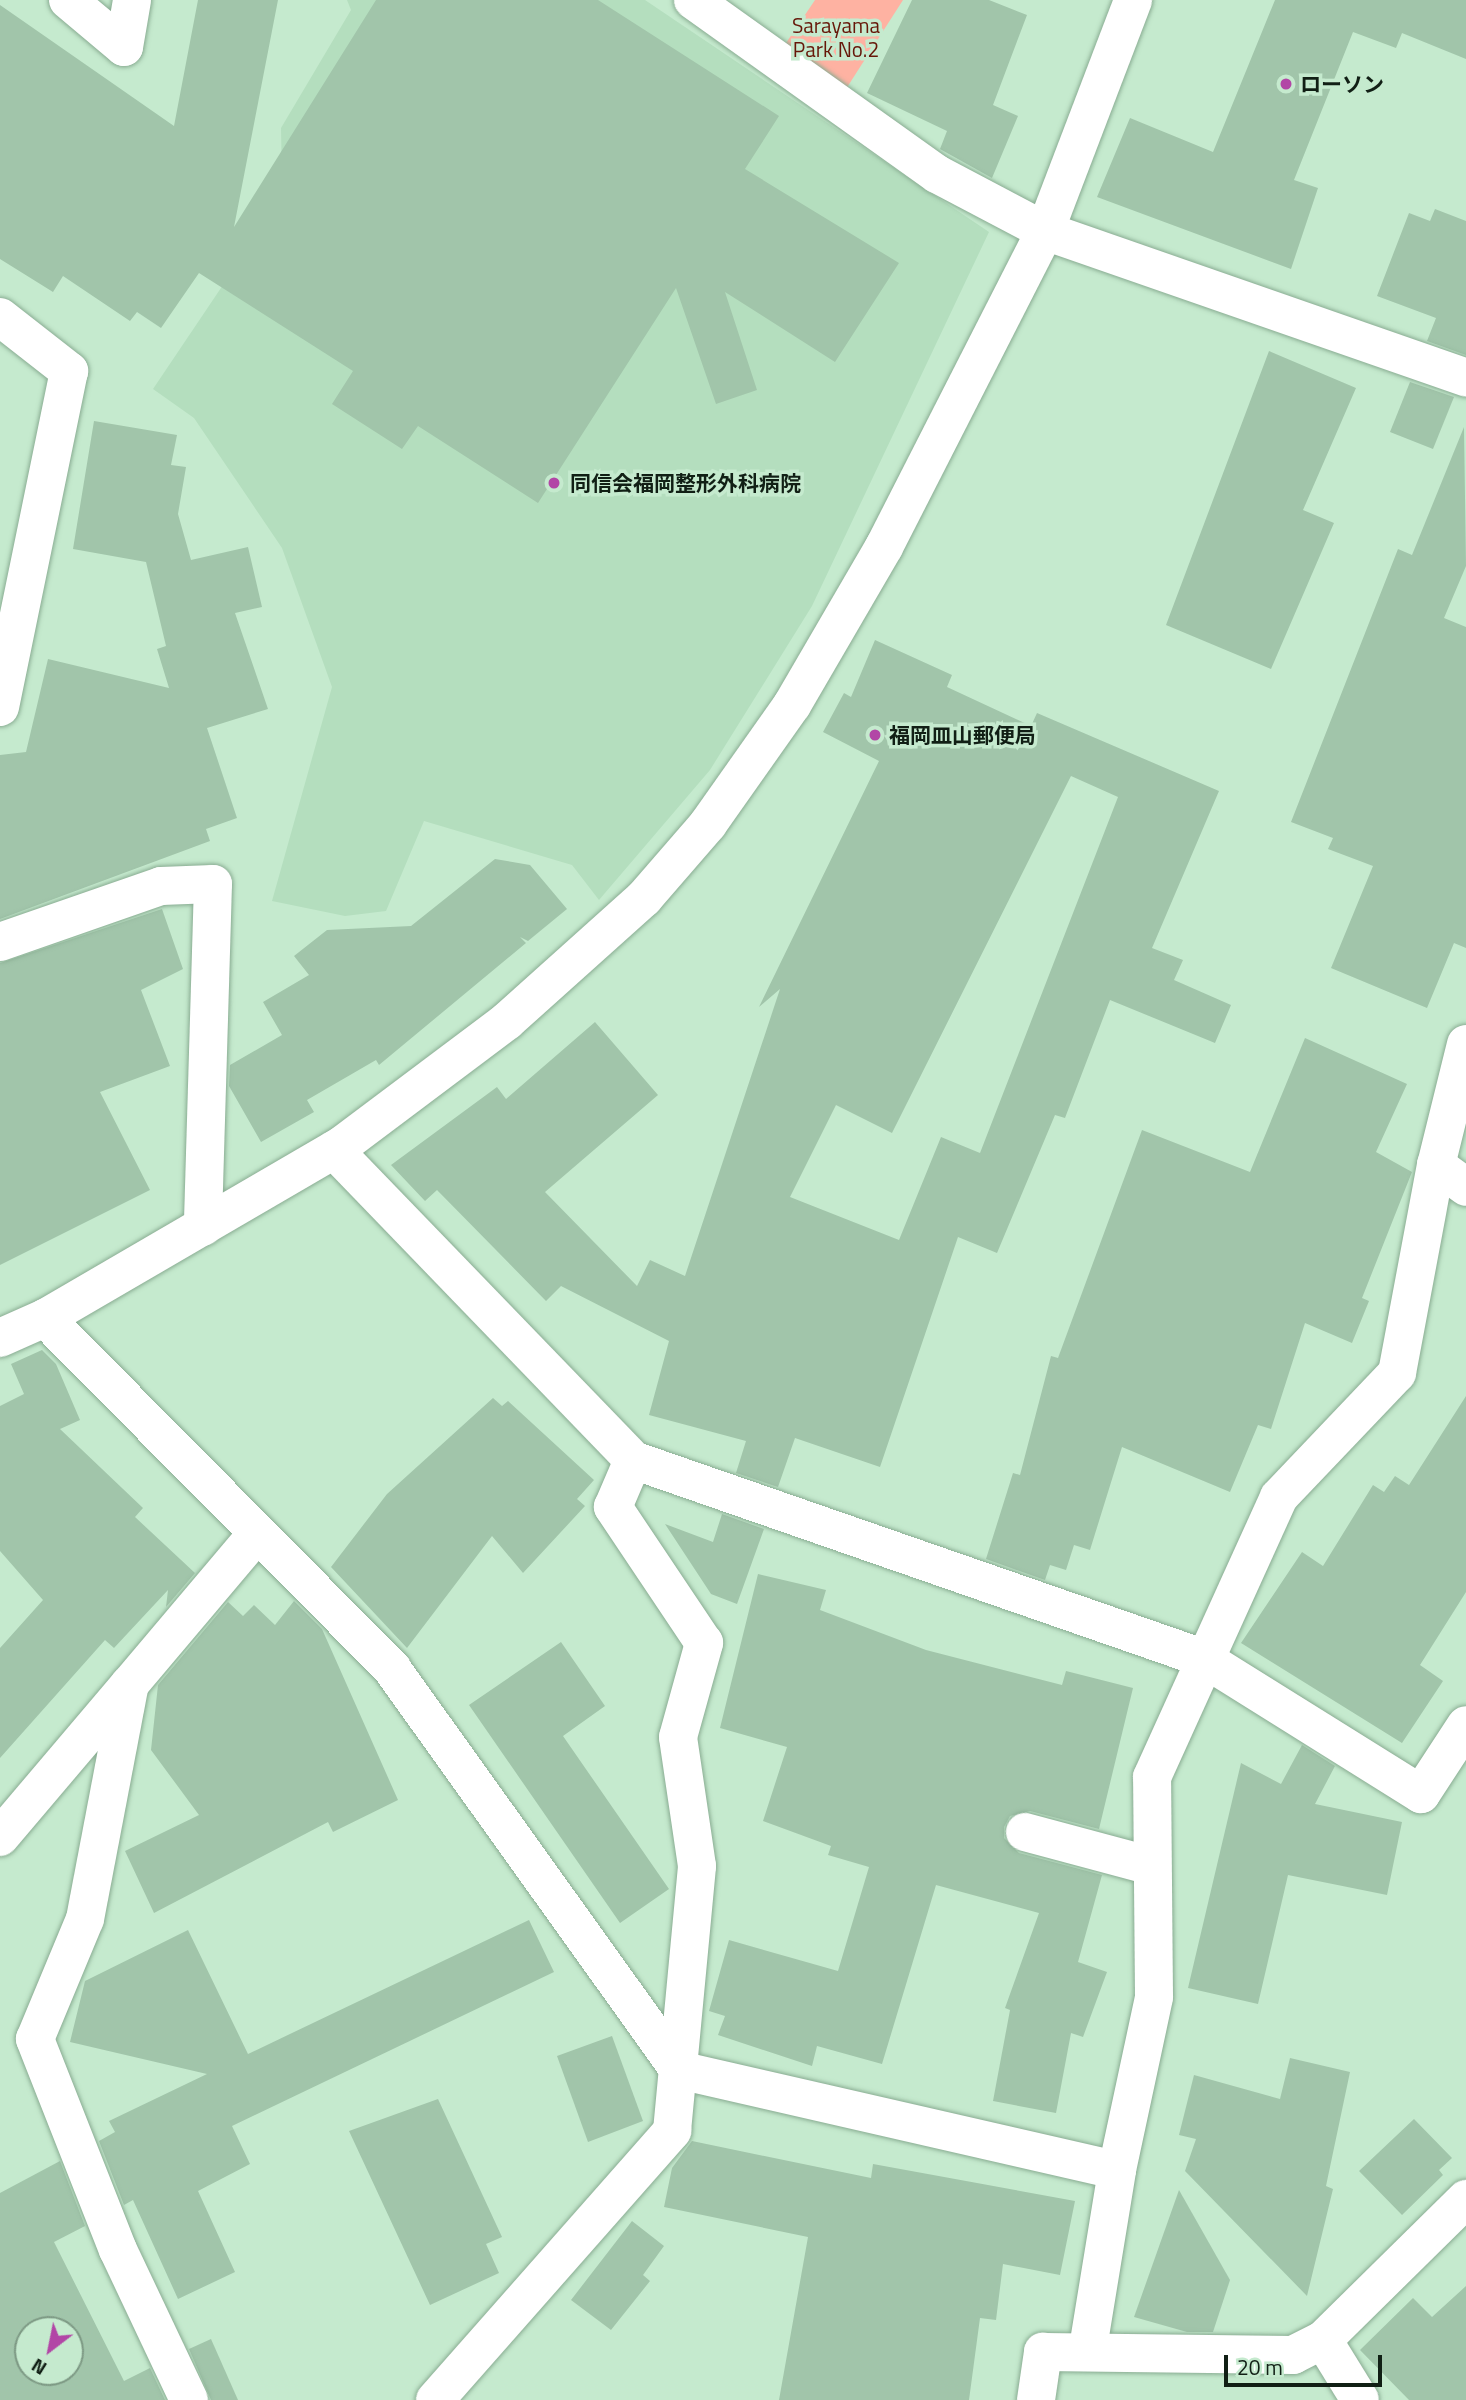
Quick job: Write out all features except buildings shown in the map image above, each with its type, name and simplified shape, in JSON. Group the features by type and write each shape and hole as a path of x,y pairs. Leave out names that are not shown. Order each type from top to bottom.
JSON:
{"street":[{"path":"68,0 124,47 132,0"},
{"path":"692,0 937,174 1045,230 1466,378"},
{"path":"0,1338 45,1318 334,1150 507,1021 644,898 708,824 792,705 884,547 1045,230 1133,0"},
{"path":"0,317 69,371 0,707"},
{"path":"0,942 161,886 213,884 203,1227"},
{"path":"1088,2348 1117,2169 1154,1997 1152,1777 1203,1658 1279,1497 1397,1373 1436,1165 1466,1044"},
{"path":"334,1150 633,1460 1203,1658 1421,1794 1466,1726"},
{"path":"1436,1165 1466,1187"},
{"path":"45,1318 255,1536 392,1669 679,2070 1117,2169"},
{"path":"435,2400 672,2131 697,1866 678,1737 704,1643 613,1507 633,1460"},
{"path":"0,1837 255,1536"},
{"path":"130,1684 85,1919 35,2039 118,2250 189,2400"},
{"path":"1025,1832 1152,1866"},
{"path":"1036,2400 1043,2352 1088,2348 1293,2355 1323,2340 1466,2199"},
{"path":"1323,2340 1360,2400"}],"shaded area":[{"name":"同信会福岡整形外科病院","path":"347,0 645,0 989,232 812,606 710,770 599,900 572,865 424,821 386,911 345,916 272,901 332,687 282,548 194,418 153,389 262,227 282,181 281,128 351,10"}],"green space":[{"name":"Sarayama Park No.2","path":"815,0 903,0 846,89 784,46"}],"place":[{"name":"ローソン","path":"1286,84"},
{"name":"同信会福岡整形外科病院","path":"554,483"},
{"name":"福岡皿山郵便局","path":"875,735"}]}
